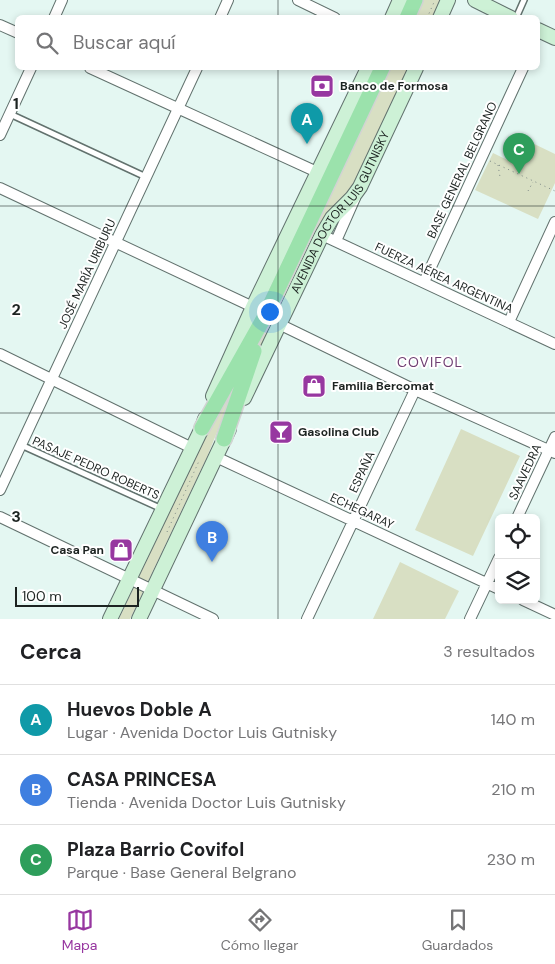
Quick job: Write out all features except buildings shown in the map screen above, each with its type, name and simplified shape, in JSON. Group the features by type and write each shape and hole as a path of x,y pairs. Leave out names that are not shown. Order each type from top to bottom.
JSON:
{"main road":[{"path":"393,15 400,0"},
{"path":"408,15 415,0"},
{"path":"441,15 448,0"},
{"path":"474,0 506,15"},
{"path":"540,34 555,38"},
{"name":"AVENIDA DOCTOR LUIS GUTNISKY","path":"224,438 259,312 317,172 367,70"},
{"name":"AVENIDA DOCTOR LUIS GUTNISKY","path":"110,619 259,312 381,70"},
{"name":"AVENIDA DOCTOR LUIS GUTNISKY","path":"139,619 322,235 332,218 360,187 415,70"}],"street":[{"path":"55,15 62,0"},
{"path":"221,15 228,0"},
{"path":"298,0 329,15"},
{"path":"0,25 15,32"},
{"path":"0,135 30,70"},
{"path":"94,70 317,172"},
{"name":"JOSÉ MARÍA URIBURU","path":"0,490 196,70"},
{"name":"BASE GENERAL BELGRANO","path":"424,282 522,70"},
{"path":"336,241 360,187"},
{"path":"0,188 259,312"},
{"path":"509,322 555,222"},
{"name":"FUERZA AÉREA ARGENTINA","path":"322,235 555,344"},
{"path":"279,324 415,390 552,452"},
{"path":"0,354 192,448"},
{"name":"ESPAÑA","path":"307,619 415,390"},
{"name":"SAAVEDRA","path":"519,514 552,452 555,437"},
{"name":"ECHEGARAY","path":"216,457 495,586"},
{"path":"0,517 214,619"},
{"path":"470,619 499,559"},
{"path":"532,604 555,615"}],"lane":[{"path":"517,15 524,0"},
{"path":"10,114 146,178"},
{"name":"PASAJE PEDRO ROBERTS","path":"21,446 162,510"}],"path":[{"path":"428,15 435,0"},
{"path":"482,158 555,191"},
{"path":"498,164 500,177"},
{"path":"528,191 533,181"},
{"path":"167,532 199,461"}],"green space":[{"path":"402,0 443,0 435,15 395,15"},
{"path":"370,70 410,70 356,184 243,392 276,293 213,406"},
{"path":"528,141 555,154 555,183 538,219 475,190 493,153 516,164"},
{"path":"240,375 207,457 130,619 119,619 198,452"},
{"path":"461,429 520,456 473,556 415,530"},
{"path":"400,562 459,591 445,619 373,619"}],"place":[{"name":"Banco de Formosa","path":"322,86"},
{"name":"Huevos Doble A","path":"307,144"},
{"name":"Plaza Barrio Covifol","path":"519,174"},
{"name":"Familia Bercomat","path":"314,386"},
{"name":"Gasolina Club","path":"281,432"},
{"name":"Casa Pan","path":"121,550"},
{"name":"CASA PRINCESA","path":"212,562"}],"district":[{"name":"COVIFOL","path":"430,362"}]}
